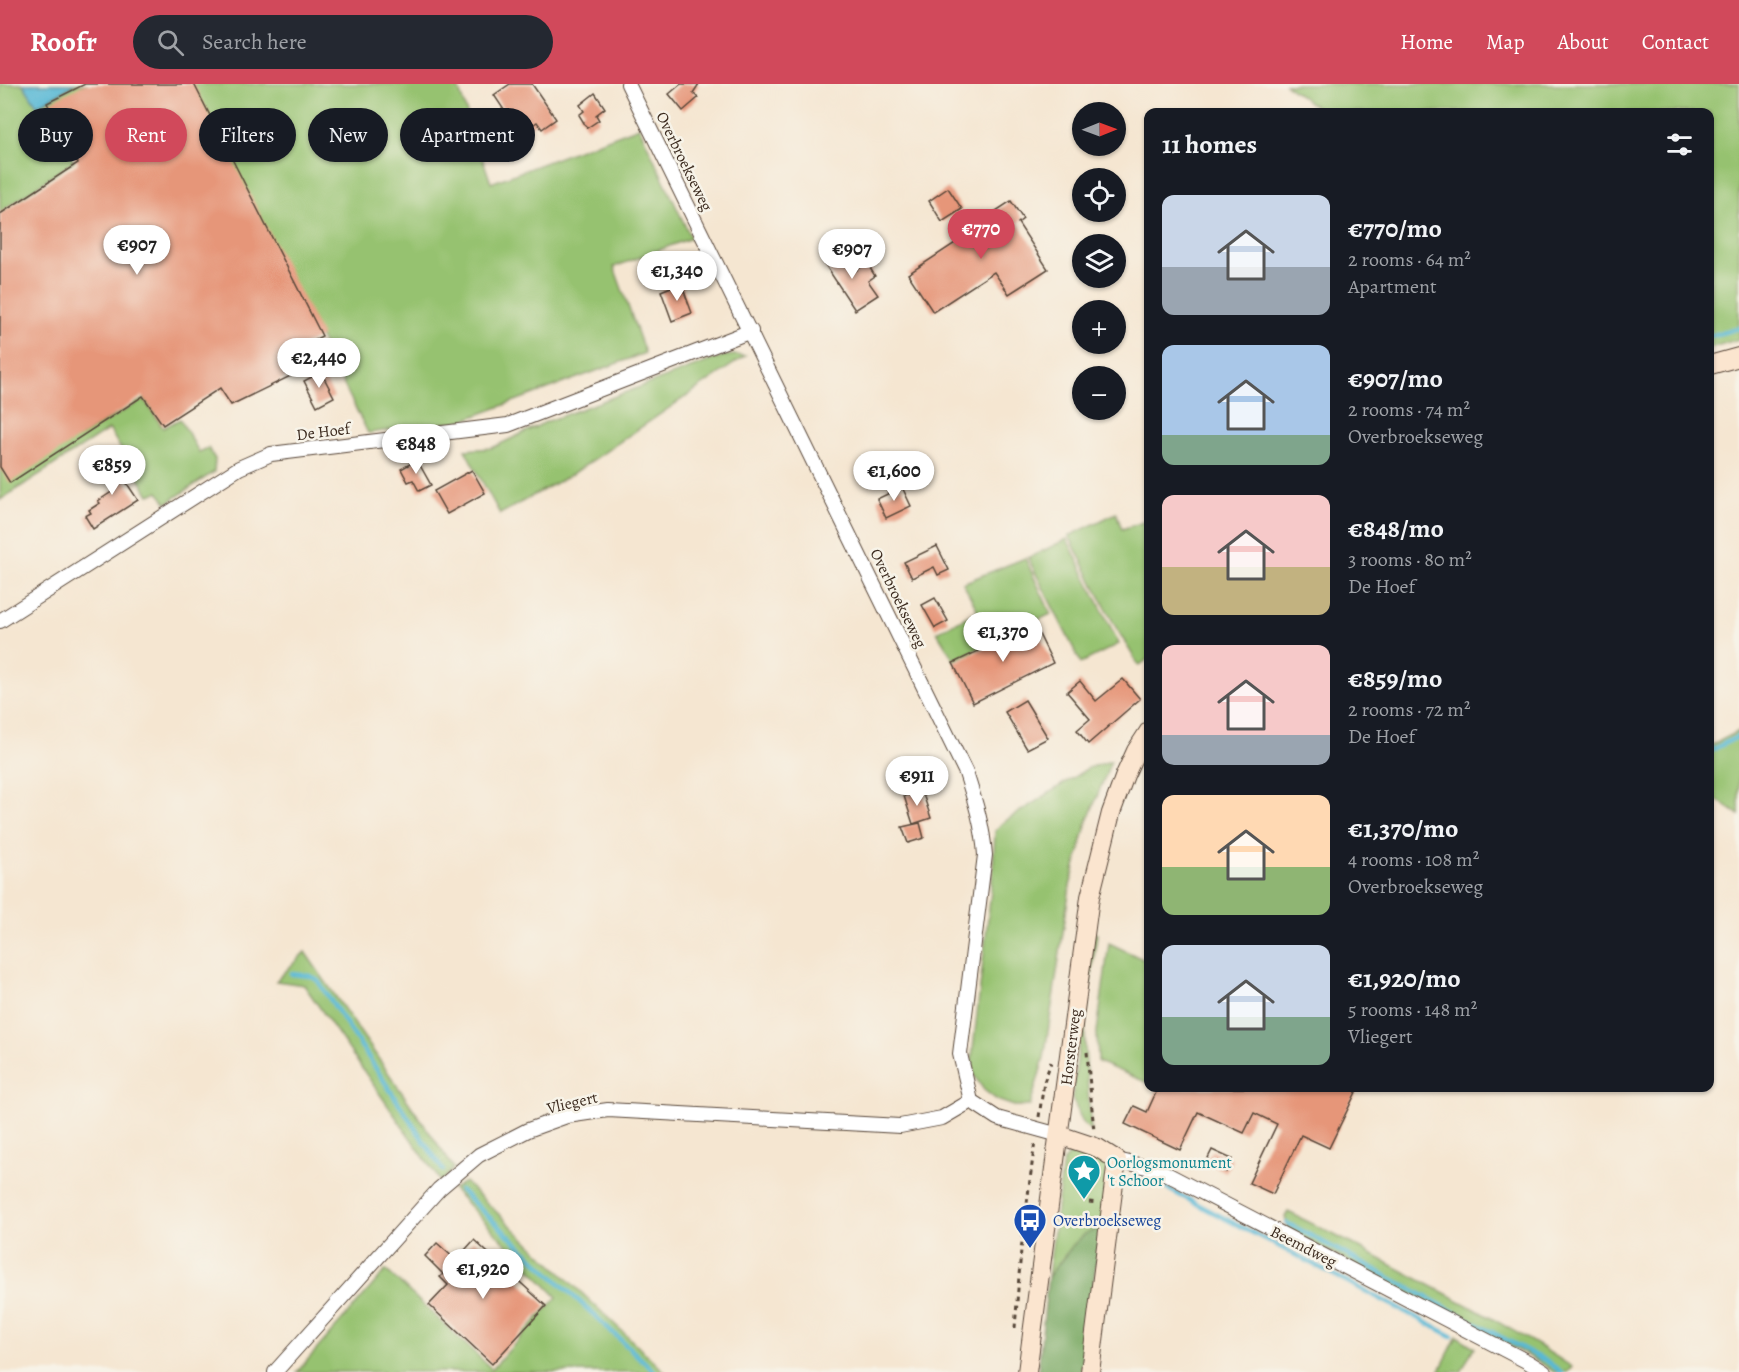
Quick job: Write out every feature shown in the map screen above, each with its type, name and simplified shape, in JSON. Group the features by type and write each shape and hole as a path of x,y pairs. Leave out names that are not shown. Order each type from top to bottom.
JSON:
{"street":[{"name":"Overbroekseweg","path":"628,84 966,773 979,811 984,831 985,855 960,1054 971,1101"},
{"name":"De Hoef","path":"0,621 239,468 271,454 508,425 751,332"},
{"path":"1714,364 1739,357"},
{"name":"Horsterweg","path":"1027,1372 1076,1001 1097,865 1105,831 1121,786 1144,739"},
{"path":"971,1101 997,1118 1059,1135"},
{"name":"Vliegert","path":"275,1372 439,1189 479,1155 528,1130 567,1116 608,1110 900,1126 942,1118 971,1101"},
{"name":"Beemdweg","path":"1059,1135 1098,1148 1117,1160 1159,1170 1544,1372"},
{"path":"1090,1372 1117,1160"}],"path":[{"path":"1087,1046 1093,1120 1098,1148"},
{"path":"1015,1330 1021,1250 1036,1129"}],"green space":[{"path":"0,84 23,84 38,106 75,84 88,84 44,108 18,108 18,162 73,162 0,212"},
{"path":"193,84 457,84 465,108 400,108 400,162 484,162 491,183 639,127 691,238 614,267 645,353 461,421 368,433 232,162 296,162 296,108 205,108"},
{"path":"1285,84 1739,84 1739,339 1714,347 1714,108 1318,108"},
{"path":"723,356 745,356 574,473 500,514 465,450 492,448 546,422"},
{"path":"144,399 163,428 180,419 199,452 208,448 215,459 214,472 167,503 158,492 149,495 109,429 0,500 0,465 9,478"},
{"path":"1116,513 1122,529 1144,522 1144,662 1139,666 1114,624 1069,536"},
{"path":"1067,539 1119,644 1081,663 1028,558"},
{"path":"1025,558 1051,614 954,660 937,632 978,611 963,583"},
{"path":"1739,731 1739,815 1714,798 1714,744"},
{"path":"1111,761 1086,825 1070,886 1044,1058 1030,1106 1014,1106 997,1100 984,1090 973,1074 972,1058 993,873 995,831 1002,823 1088,768"},
{"path":"1094,933 1097,934 1085,1024 1091,1131 1083,1123 1072,1098"},
{"path":"1109,943 1144,960 1144,1081 1098,1062 1097,1032"},
{"path":"305,952 454,1168 441,1182 304,985 276,981"},
{"path":"1083,1149 1095,1153 1105,1162 1107,1179 1101,1228 1077,1243 1048,1277 1063,1162 1073,1150"},
{"path":"465,1182 665,1372 297,1372 386,1270 492,1369 557,1297 453,1189"},
{"path":"1288,1212 1478,1311 1572,1367 1567,1372 1554,1372 1538,1361 1288,1230 1285,1217"},
{"path":"1101,1228 1081,1372 1038,1372 1048,1277 1074,1244 1085,1234"},
{"path":"1457,1336 1474,1347 1461,1372 1439,1372"}],"water":[{"path":"23,84 75,84 37,106"}],"building":[{"path":"85,84 194,84 206,108 199,108 199,162 234,162 322,336 297,348 307,368 231,405 220,388 163,425 143,396 10,483 0,467 0,214 77,162 93,162 93,108 50,108 47,103"},
{"path":"510,84 532,84 556,119 542,129 537,122 535,123 535,108 503,108 494,95"},
{"path":"681,84 699,84 693,93 698,98 683,111 669,94"},
{"path":"595,93 605,108 596,115 599,120 587,128 579,115 584,111 580,105"},
{"path":"948,188 962,209 942,222 929,201"},
{"path":"1011,201 1023,219 1018,223 1048,269 1009,294 994,272 933,312 908,274 969,234 967,230"},
{"path":"840,252 855,271 867,263 875,276 868,281 878,295 855,310 824,263"},
{"path":"681,283 692,313 672,321 661,291"},
{"path":"321,372 334,397 317,406 304,381"},
{"path":"108,455 138,500 93,529 85,516 91,513 89,510 100,503 98,501 116,489 98,461"},
{"path":"417,460 431,485 419,491 413,480 408,482 401,469"},
{"path":"472,470 485,493 447,514 434,491"},
{"path":"902,487 911,506 886,518 877,499"},
{"path":"937,546 949,570 938,575 934,567 912,578 904,562"},
{"path":"935,598 948,621 935,628 922,605"},
{"path":"1034,624 1053,663 973,703 953,663"},
{"path":"1123,679 1140,699 1088,744 1077,730 1090,719 1067,692 1080,681 1096,701"},
{"path":"1025,700 1048,738 1027,749 1005,712"},
{"path":"922,791 931,818 913,824 904,796"},
{"path":"920,823 924,838 908,843 902,827"},
{"path":"1156,1092 1356,1092 1329,1148 1301,1135 1273,1194 1249,1183 1277,1124 1254,1113 1244,1133 1198,1112 1180,1150 1125,1124 1134,1106 1147,1112"},
{"path":"1212,1150 1232,1159 1226,1172 1206,1162"},
{"path":"474,1240 546,1306 492,1364 429,1305 448,1285 440,1277 443,1274 425,1256 437,1243 456,1260"}],"waterway":[{"path":"1714,335 1739,328"},
{"path":"1714,749 1739,736"},
{"path":"292,974 311,976 318,981 443,1170"},
{"path":"1141,1175 1452,1336"},
{"path":"460,1190 655,1372"},
{"path":"1287,1223 1548,1362 1561,1372"}],"place":[{"name":"Oorlogsmonument 't Schoor","path":"1084,1200"},
{"name":"Overbroekseweg","path":"1030,1249"}]}
